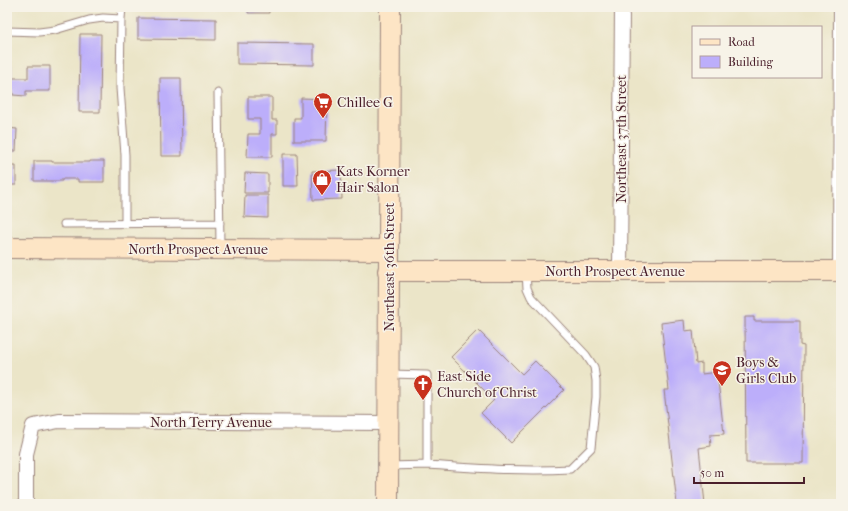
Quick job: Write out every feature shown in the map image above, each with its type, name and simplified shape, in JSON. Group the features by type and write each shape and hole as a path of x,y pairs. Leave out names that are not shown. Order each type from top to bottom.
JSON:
{"street":[{"name":"Northeast 36th Street","path":"388,504 390,7"},
{"name":"Northeast 37th Street","path":"620,271 622,7"},
{"path":"841,7 841,271"},
{"name":"North Prospect Avenue","path":"7,248 388,250"},
{"name":"North Prospect Avenue","path":"388,271 841,271"},
{"name":"North Terry Avenue","path":"26,504 26,454 33,426 59,421 388,423"}],"lane":[{"path":"122,7 120,88 125,155 125,224"},
{"path":"7,31 39,32 55,30 89,20 103,18 121,19"},
{"path":"218,93 220,249"},
{"path":"64,224 220,223"},
{"path":"388,466 427,465 503,469 570,469 591,448 596,397 594,366 586,355 531,297 527,288 526,271"},
{"path":"388,374 427,374 427,465"}],"building":[{"path":"248,7 269,7 269,13 248,13"},
{"path":"138,18 216,19 216,40 138,39"},
{"path":"80,34 101,34 100,112 79,112"},
{"path":"237,43 314,44 314,65 237,64"},
{"path":"7,66 12,66 12,78 28,78 28,66 50,66 50,91 26,91 26,96 13,95 13,91 7,91"},
{"path":"160,78 181,78 182,156 161,156"},
{"path":"248,97 272,97 272,120 277,120 277,134 272,134 272,157 247,157 248,134 260,134 260,119 248,119"},
{"path":"301,98 327,99 326,141 294,141 294,118 301,118"},
{"path":"7,128 17,129 16,151 7,151"},
{"path":"283,154 297,154 298,186 283,186"},
{"path":"34,161 104,161 104,182 78,182 78,179 62,179 62,181 34,181"},
{"path":"7,166 16,166 16,185 9,185 8,191 7,191"},
{"path":"341,170 342,199 313,200 312,171"},
{"path":"245,173 268,174 268,193 244,193"},
{"path":"245,195 268,195 268,218 244,217"},
{"path":"745,317 754,317 754,321 800,321 800,345 804,346 803,463 746,463"},
{"path":"684,320 685,331 693,330 696,364 702,363 702,374 717,372 724,434 710,435 711,446 699,448 705,504 677,504 664,390 669,390 661,323"},
{"path":"478,330 522,374 535,361 564,390 511,443 481,413 494,400 451,357"}],"place":[{"name":"Chillee G","path":"323,119"},
{"name":"Kats Korner Hair Salon","path":"322,196"},
{"name":"Boys & Girls Club","path":"722,387"},
{"name":"East Side Church of Christ","path":"423,401"}]}
